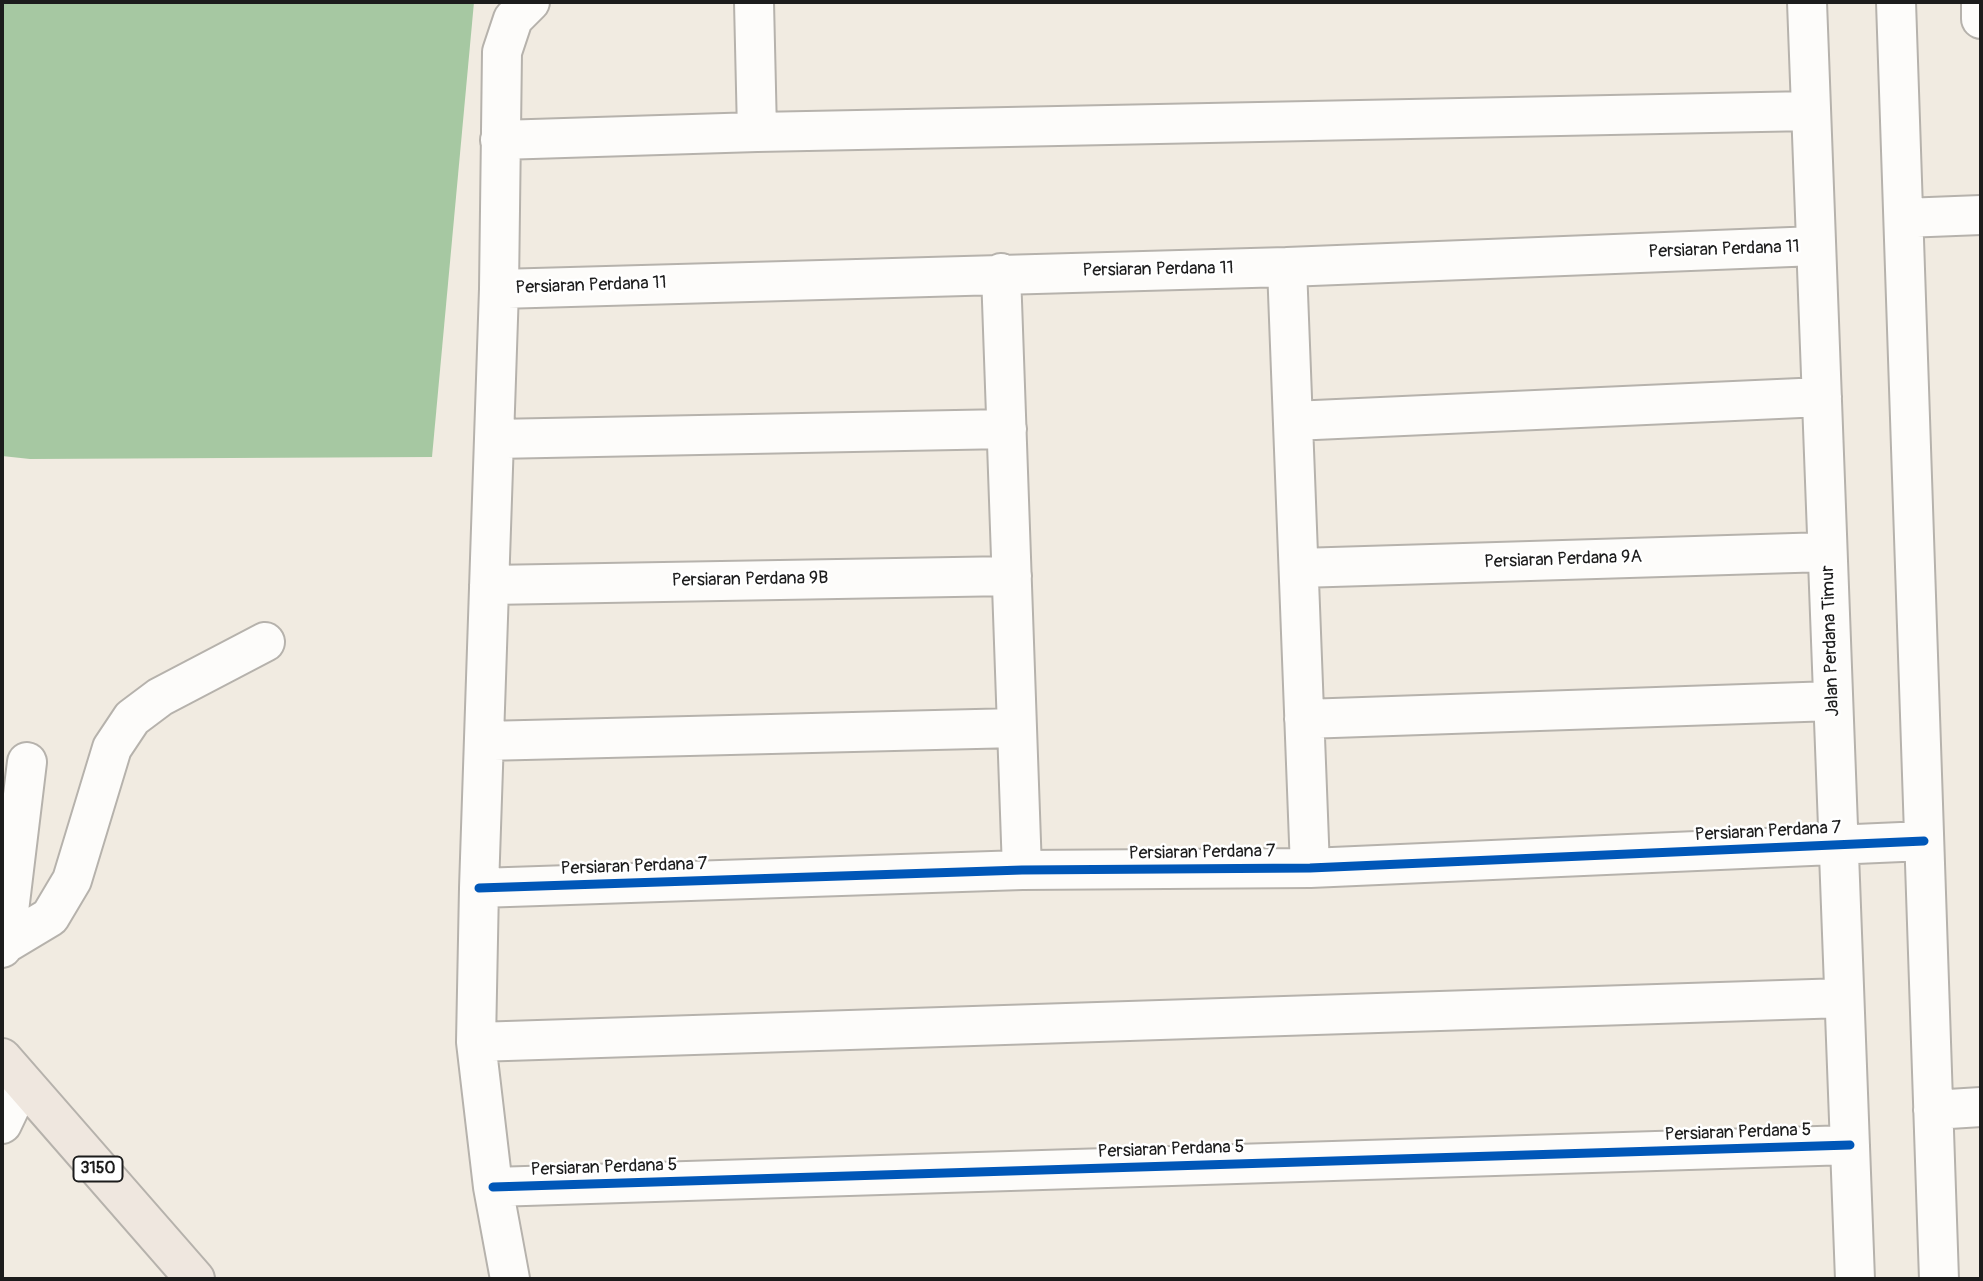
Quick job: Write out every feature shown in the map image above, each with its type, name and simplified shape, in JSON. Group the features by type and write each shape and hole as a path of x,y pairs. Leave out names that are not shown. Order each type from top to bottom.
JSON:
{"main road":[{"name":"3150","path":"12,1070 195,1279"}],"street":[{"path":"754,2 757,132"},
{"name":"Jalan Perdana Timur","path":"1807,2 1855,1279"},
{"path":"1896,2 1939,1279"},
{"path":"1981,2 1981,19"},
{"path":"510,1279 493,1187 476,1042 499,289 502,52 521,10"},
{"path":"500,140 757,132 1811,111"},
{"path":"1904,218 1981,215"},
{"name":"Persiaran Perdana 11","path":"499,289 1287,267 1816,246"},
{"path":"1287,267 1310,868"},
{"path":"1001,273 1022,870"},
{"path":"1293,421 1822,397"},
{"path":"494,439 1007,429"},
{"name":"Persiaran Perdana 9A","path":"1299,568 1827,552"},
{"name":"Persiaran Perdana 9B","path":"489,585 1012,576"},
{"path":"3,946 50,917 72,880 112,748 132,718 160,697 265,642"},
{"path":"1304,719 1833,701"},
{"path":"484,741 1017,727"},
{"path":"3,946 27,762"},
{"name":"Persiaran Perdana 7","path":"479,888 1022,870 1310,868 1924,841"},
{"path":"476,1042 1844,998"},
{"path":"2,1124 12,1070"},
{"path":"1933,1110 1981,1107"},
{"name":"Persiaran Perdana 5","path":"493,1187 1850,1145"}],"green space":[{"path":"2,2 474,2 432,457 30,459 2,456"}],"cycle path":[{"path":"479,888 1022,870 1310,868 1924,841"},
{"path":"493,1187 1850,1145"}]}
